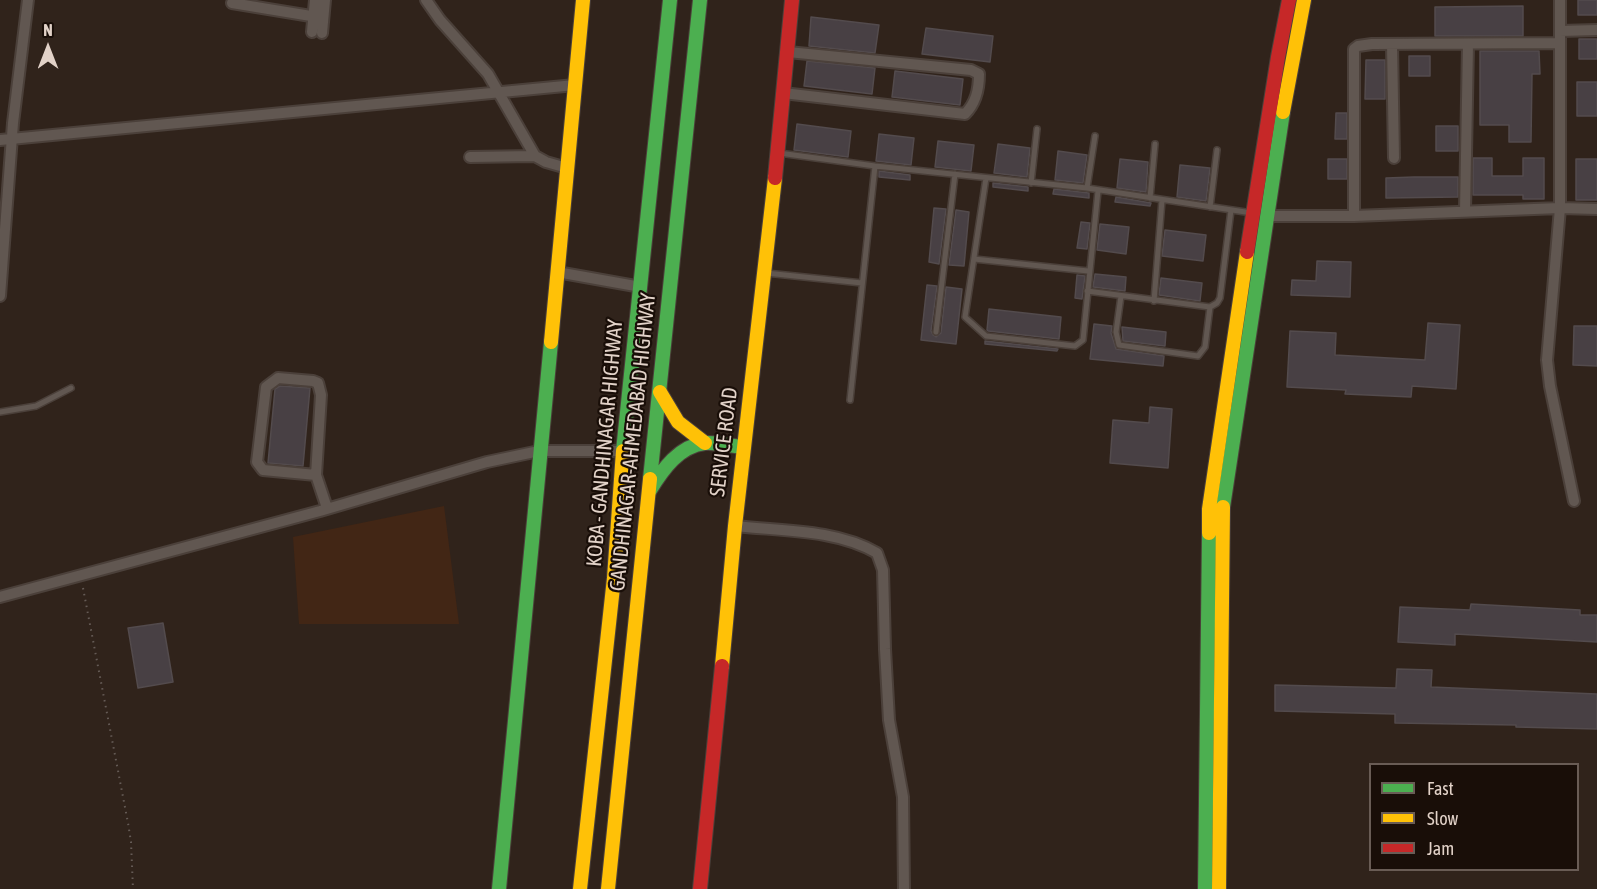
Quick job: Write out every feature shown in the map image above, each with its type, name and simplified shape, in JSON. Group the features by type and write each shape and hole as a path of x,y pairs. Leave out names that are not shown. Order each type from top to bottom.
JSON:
{"street":[{"path":"0,296 12,139 28,0"},
{"path":"315,0 318,18 317,32"},
{"path":"318,18 325,0"},
{"path":"426,0 440,20 488,74 535,156"},
{"path":"498,889 519,689 539,451 583,0"},
{"name":"KOBA - GANDHINAGAR HIGHWAY","path":"580,889 614,578 623,450 670,0"},
{"name":"GANDHINAGAR-AHMEDABAD HIGHWAY","path":"608,889 700,0"},
{"name":"SERVICE ROAD","path":"700,889 743,447 778,153 792,0"},
{"path":"1219,889 1223,510 1278,57 1289,0"},
{"path":"1205,889 1209,509 1260,215 1304,0"},
{"path":"1560,0 1560,208 1546,360 1574,501"},
{"path":"232,3 318,18"},
{"path":"1560,31 1597,30"},
{"path":"1354,216 1354,49 1365,45 1392,44 1560,43"},
{"path":"1392,44 1394,158"},
{"path":"1465,211 1468,44"},
{"path":"783,93 965,114 975,104 979,78 979,74 971,70 788,52"},
{"path":"0,140 575,86"},
{"path":"470,157 535,156 567,168"},
{"path":"1260,215 1354,216 1560,208 1597,209"},
{"path":"557,272 641,287"},
{"path":"316,475 272,472 263,470 257,462 266,387 278,378 318,383 321,395 316,475 327,508"},
{"path":"660,391 669,413 687,431 705,443"},
{"path":"649,493 662,469 688,448 705,443 743,447"},
{"path":"0,597 487,462 539,451 623,450"},
{"path":"735,526 840,537 864,545 877,553 883,570 889,720 903,797 904,889"}],"lane":[{"path":"1031,183 1036,129"},
{"path":"1087,188 1095,136"},
{"path":"1150,198 1155,144"},
{"path":"1210,207 1217,150"},
{"path":"778,153 875,166 1087,188 1260,215"},
{"path":"850,400 875,166"},
{"path":"936,332 955,174"},
{"path":"986,178 965,317 986,336 1075,346 1083,340 1088,272 1098,191"},
{"path":"1154,301 1162,200"},
{"path":"1087,291 1210,307 1220,298 1231,210"},
{"path":"974,259 1088,272"},
{"path":"764,273 862,283"},
{"path":"1121,296 1116,332 1119,345 1198,356 1205,347 1210,307"},
{"path":"0,412 36,406 71,388"}],"path":[{"path":"80,575 128,823 133,889"}],"shaded area":[{"path":"444,506 459,624 299,624 293,537"}],"building":[{"path":"1578,0 1597,0 1597,15 1578,15"},
{"path":"1523,6 1523,36 1435,36 1435,7"},
{"path":"811,17 879,25 875,53 809,46"},
{"path":"926,28 993,36 990,62 922,54"},
{"path":"1579,39 1597,39 1597,59 1579,59"},
{"path":"1480,51 1539,51 1540,74 1532,74 1531,142 1509,142 1509,125 1480,125"},
{"path":"1409,56 1430,56 1430,76 1409,76"},
{"path":"1366,60 1385,60 1385,99 1365,99"},
{"path":"807,61 875,68 872,94 804,86"},
{"path":"895,71 963,79 960,105 892,97"},
{"path":"1577,82 1597,82 1597,116 1577,116"},
{"path":"1336,113 1347,113 1347,139 1335,139"},
{"path":"797,124 851,131 848,157 794,150"},
{"path":"1436,126 1458,126 1458,151 1436,151"},
{"path":"879,134 914,138 911,165 876,161"},
{"path":"938,141 974,145 971,171 935,167"},
{"path":"998,144 1030,148 1027,177 994,173"},
{"path":"1058,151 1087,155 1083,183 1055,180"},
{"path":"1473,158 1492,158 1492,176 1523,176 1523,158 1544,158 1544,199 1523,199 1523,195 1473,195"},
{"path":"1120,159 1148,162 1146,192 1117,188"},
{"path":"1328,159 1347,159 1347,179 1328,179"},
{"path":"1576,159 1597,159 1597,200 1576,200"},
{"path":"1180,165 1210,168 1206,201 1177,197"},
{"path":"879,171 910,175 910,180 879,177"},
{"path":"1458,177 1458,197 1386,198 1386,178"},
{"path":"993,183 1028,187 1028,191 993,187"},
{"path":"1054,189 1089,193 1089,198 1053,194"},
{"path":"1116,197 1151,203 1150,206 1115,202"},
{"path":"934,208 946,209 939,264 929,262"},
{"path":"956,210 969,212 964,266 949,265"},
{"path":"1081,222 1090,223 1087,249 1077,248"},
{"path":"1100,224 1129,227 1126,254 1097,250"},
{"path":"1165,230 1206,235 1203,261 1162,256"},
{"path":"1317,261 1351,262 1350,297 1291,295 1292,280 1316,281"},
{"path":"1095,274 1126,277 1125,291 1093,287"},
{"path":"1077,275 1085,276 1082,299 1075,298"},
{"path":"1161,278 1202,283 1200,301 1159,295"},
{"path":"927,285 937,286 931,331 936,337 941,333 946,287 962,289 956,344 921,340"},
{"path":"989,309 1061,317 1059,339 988,331"},
{"path":"1428,323 1460,325 1456,389 1412,386 1411,397 1345,394 1346,390 1287,387 1290,331 1336,333 1335,355 1425,360"},
{"path":"1094,324 1112,326 1111,333 1116,349 1164,356 1163,366 1090,359"},
{"path":"1574,326 1597,326 1597,366 1573,365"},
{"path":"1122,327 1166,332 1165,346 1123,341"},
{"path":"985,341 1058,349 1057,351 985,344"},
{"path":"280,386 310,388 303,466 268,463 275,389"},
{"path":"1150,407 1172,409 1168,468 1110,463 1113,420 1149,423"},
{"path":"1471,604 1580,610 1580,615 1597,615 1597,642 1455,634 1455,645 1398,642 1400,607 1470,610"},
{"path":"163,623 173,682 138,688 128,628"},
{"path":"1397,669 1432,670 1431,687 1597,694 1597,729 1395,723 1395,714 1275,711 1275,685 1396,688"}],"traffic: fast":[{"path":"623,451 670,0"},
{"path":"650,479 700,0"},
{"path":"1223,507 1283,112"},
{"path":"499,889 551,342"},
{"path":"650,490 666,467 687,449 705,443 743,447"},
{"path":"1205,889 1209,533"}],"traffic: slow":[{"path":"551,342 583,0"},
{"path":"1283,112 1304,0"},
{"path":"722,666 735,526 775,178"},
{"path":"1209,533 1209,509 1247,252"},
{"path":"660,392 678,422 705,443"},
{"path":"580,889 614,578 623,451"},
{"path":"608,889 650,479"},
{"path":"1219,889 1223,507"}],"traffic: jam":[{"path":"775,178 792,0"},
{"path":"1247,252 1289,0"},
{"path":"700,889 722,666"}]}
